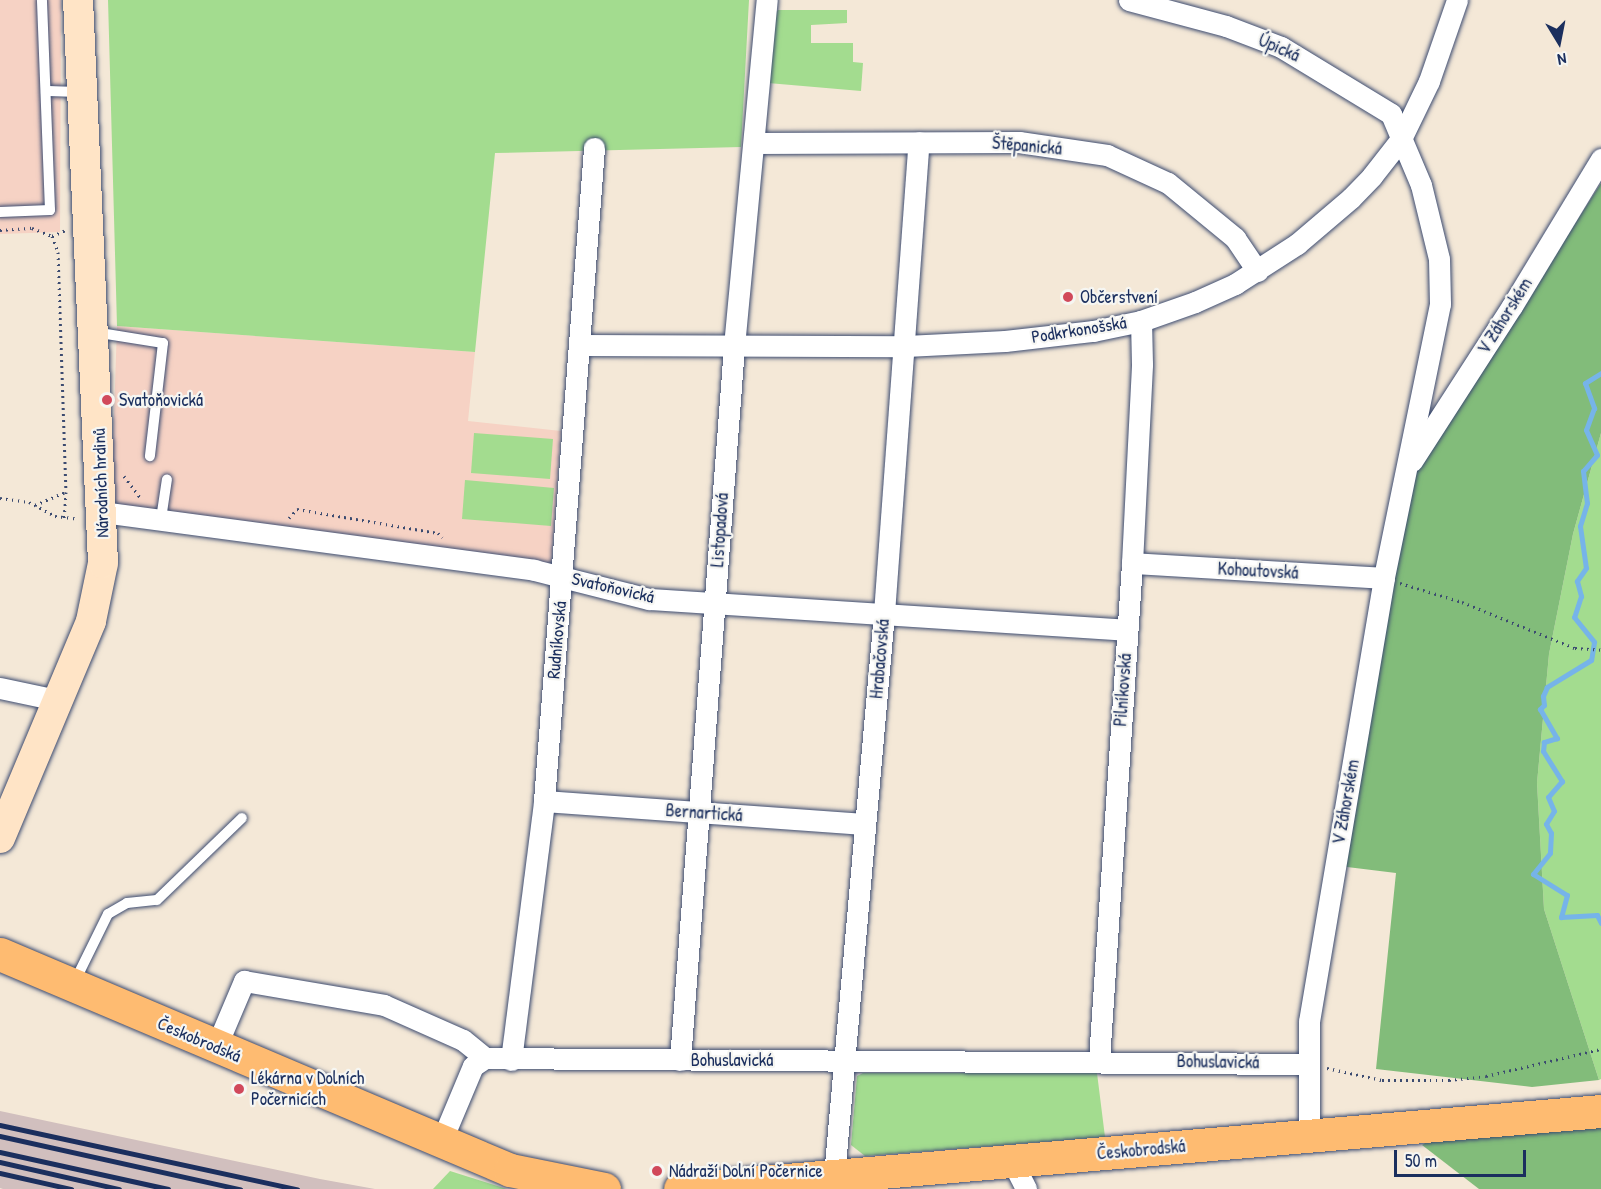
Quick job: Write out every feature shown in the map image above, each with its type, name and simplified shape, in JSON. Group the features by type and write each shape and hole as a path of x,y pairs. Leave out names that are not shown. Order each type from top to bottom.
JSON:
{"main road":[{"name":"Českobrodská","path":"0,954 510,1170 604,1189"},
{"name":"Českobrodská","path":"680,1189 834,1176 1019,1175 1309,1136 1601,1111"}],"street":[{"name":"Národních hrdinů","path":"0,838 97,598 103,563 92,516 93,332 78,0"},
{"name":"Listopadová","path":"680,1060 734,346 767,0"},
{"name":"Úpická","path":"1129,0 1216,23 1281,47 1391,114 1401,140"},
{"name":"Podkrkonošská","path":"581,345 906,346 1050,337 1141,321 1195,302 1257,271 1297,244 1351,198 1401,140 1429,81 1457,0"},
{"name":"V Záhorském","path":"1309,1136 1307,1064 1309,1021 1384,578 1440,304 1439,260 1430,214 1401,140"},
{"name":"Hrabačovská","path":"834,1176 842,1059 884,613 906,346 919,142"},
{"name":"Štěpanická","path":"754,143 1020,142 1107,155 1168,183 1235,238 1257,271"},
{"name":"Rudníkovská","path":"511,1060 544,801 581,345 594,148"},
{"name":"V Záhorském","path":"1405,471 1512,306 1601,159"},
{"name":"Pilníkovská","path":"1099,1060 1132,563 1143,364 1141,321"},
{"name":"Svatoňovická","path":"92,516 153,511 562,576 649,599 1127,630"},
{"name":"Kohoutovská","path":"1132,563 1384,578"},
{"path":"0,688 57,700"},
{"name":"Bernartická","path":"544,801 864,825"},
{"path":"216,1047 244,981 384,1005 463,1040 485,1058 473,1066 441,1142"},
{"name":"Bohuslavická","path":"485,1058 511,1060 1099,1060 1307,1064"}],"lane":[{"path":"0,212 50,210 42,0"},
{"path":"46,91 81,92"},
{"path":"93,332 163,343 150,456"},
{"path":"153,511 166,479"},
{"path":"73,986 108,914 127,903 157,900 242,818"}],"path":[{"path":"0,230 32,228 52,236 70,228"},
{"path":"52,236 58,252 66,492 64,518"},
{"path":"123,465 124,476 153,511"},
{"path":"35,505 66,492"},
{"path":"0,498 35,505 64,518 92,516"},
{"path":"1384,578 1462,602 1575,648 1601,650"},
{"path":"1307,1064 1382,1080 1415,1082 1486,1076 1601,1049"}],"shaded area":[{"path":"0,0 61,0 60,232 0,234"},
{"path":"117,326 475,352 468,421 561,431 551,565 111,506"},
{"path":"0,1111 375,1189 3,1189 0,1188"}],"green space":[{"path":"108,0 749,0 741,147 495,153 475,352 117,326"},
{"path":"778,10 847,10 847,23 811,25 811,43 853,43 853,62 863,63 861,91 768,83 773,15"},
{"path":"1601,183 1601,433 1573,534 1549,654 1537,783 1544,909 1599,1080 1532,1087 1376,1069 1396,873 1339,866 1414,476"},
{"path":"474,433 553,439 550,479 471,473"},
{"path":"1601,433 1601,1079 1599,1080 1544,909 1537,783 1549,654 1573,534"},
{"path":"465,480 554,488 551,526 462,519"},
{"path":"863,1073 1097,1073 1105,1137 865,1156 851,1145 857,1076"},
{"path":"1601,1124 1601,1189 1479,1189 1422,1145 1437,1136"},
{"path":"450,1171 507,1189 433,1189"}],"waterway":[{"path":"1601,373 1585,383 1594,408 1586,430 1597,455 1583,471 1587,503 1580,526 1586,568 1577,581 1581,596 1574,617 1594,642 1591,660 1547,687 1543,696 1544,705 1540,709 1557,738 1544,742 1543,751 1562,781 1548,797 1554,811 1546,824 1551,833 1550,853 1533,874 1567,895 1561,917 1597,915 1601,923"}],"railway":[{"path":"0,1125 297,1189"},
{"path":"0,1136 240,1189"},
{"path":"0,1152 168,1189"},
{"path":"0,1162 119,1189"},
{"path":"0,1173 71,1189"}],"place":[{"name":"Občerstvení","path":"1068,297"},
{"name":"Svatoňovická","path":"107,400"},
{"name":"Lékárna v Dolních Počernicích","path":"239,1089"},
{"name":"Nádraží Dolní Počernice","path":"657,1171"}]}
